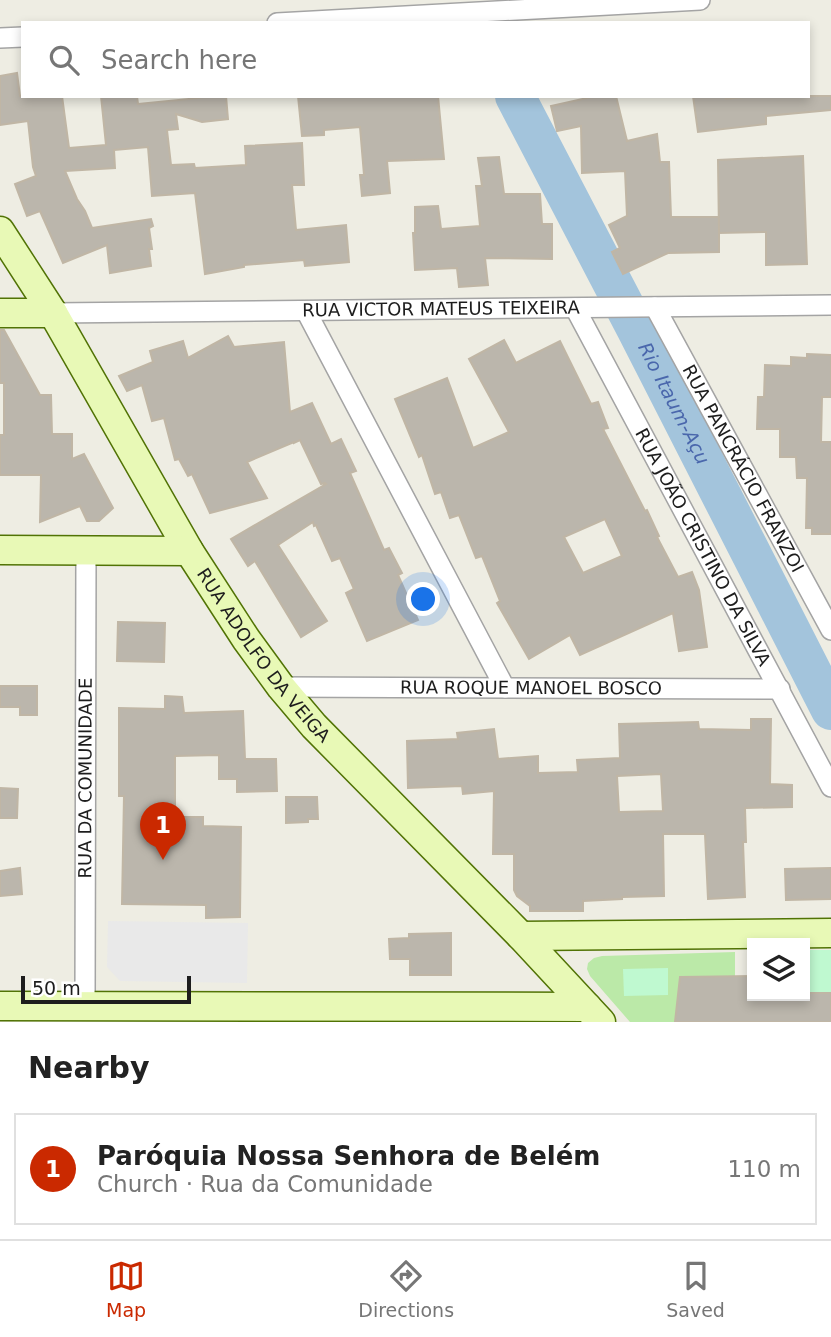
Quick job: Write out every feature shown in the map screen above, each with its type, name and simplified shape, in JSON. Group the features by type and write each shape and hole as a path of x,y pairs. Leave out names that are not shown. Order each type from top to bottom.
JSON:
{"street":[{"path":"312,21 700,0"},
{"path":"0,38 21,37"},
{"name":"RUA ADOLFO DA VEIGA","path":"0,231 53,313 189,551 281,687 314,726 521,936 594,1015"},
{"name":"RUA VICTOR MATEUS TEIXEIRA","path":"53,313 831,305"},
{"name":"RUA PANCRÁCIO FRANZOI","path":"647,307 831,630"},
{"name":"RUA JOÃO CRISTINO DA SILVA","path":"576,308 831,788"},
{"path":"306,311 505,688"},
{"path":"0,313 53,313"},
{"path":"0,550 189,551"},
{"name":"RUA DA COMUNIDADE","path":"85,1006 86,550"},
{"name":"RUA ROQUE MANOEL BOSCO","path":"281,687 780,690"},
{"path":"521,936 831,933"},
{"path":"0,1006 343,1014 594,1015"}],"green space":[{"path":"810,950 831,950 831,993 810,993"},
{"path":"735,952 735,976 680,977 675,1022 630,1022 587,969 588,963 602,956"},
{"path":"668,968 668,995 624,996 623,969"}],"shaded area":[{"path":"108,921 248,923 247,983 120,981 107,967"}],"building":[{"path":"17,73 21,98 62,98 69,148 106,145 101,98 137,98 138,104 226,98 228,119 202,122 176,114 178,129 167,130 171,165 194,164 195,168 246,165 245,146 302,143 304,185 292,185 296,230 346,225 349,262 305,266 304,260 244,265 205,274 195,193 152,196 148,147 114,150 115,168 65,171 92,228 151,219 151,266 110,273 107,245 63,263 40,211 27,216 15,184 36,176 28,121 0,125 0,76"},
{"path":"831,96 831,110 766,116 766,124 698,132 693,98"},
{"path":"298,98 438,98 444,159 387,161 390,193 362,196 360,175 364,175 360,127 324,130 324,135 302,136"},
{"path":"587,98 616,98 627,141 657,134 660,162 669,162 671,217 719,217 719,252 668,253 623,274 612,252 620,248 609,225 627,216 625,171 582,173 581,126 557,131 551,106"},
{"path":"803,156 807,264 766,265 766,232 719,233 718,160"},
{"path":"499,157 504,194 540,194 542,224 552,224 552,259 485,258 488,285 459,287 457,268 415,270 415,207 438,206 441,229 480,226 476,186 482,186 478,158"},
{"path":"0,330 4,330 40,395 51,395 52,434 72,434 72,459 84,454 113,508 99,521 87,521 80,506 40,522 41,475 0,475 0,435 4,435 4,383 0,383"},
{"path":"228,336 234,347 284,342 290,412 312,403 331,444 341,439 356,471 350,473 384,550 389,548 402,573 398,575 418,620 367,641 346,593 354,589 340,558 332,561 313,522 278,545 327,621 301,637 255,561 248,566 231,539 326,484 321,484 300,440 247,462 267,498 210,513 192,474 188,476 179,459 175,460 164,418 152,421 142,385 127,391 119,376 153,362 150,351 183,341 188,358"},
{"path":"504,340 516,363 560,341 591,404 598,402 608,428 603,429 645,511 647,510 659,536 657,537 678,577 692,572 699,590 707,647 679,651 673,613 580,655 570,635 529,659 497,603 500,601 482,556 476,558 459,515 450,518 441,492 435,494 422,455 419,457 395,399 447,378 473,448 509,432 469,359","holes":["605,519 622,556 583,573 564,537"]},
{"path":"807,354 831,355 831,397 822,397 821,442 831,442 831,534 812,534 812,528 806,528 807,478 797,478 796,457 780,457 780,429 757,429 758,397 764,397 765,365 791,366 791,357 807,358"},
{"path":"118,622 165,623 164,662 117,661"},
{"path":"0,686 37,686 37,715 20,715 20,707 0,707"},
{"path":"165,696 182,697 184,713 243,711 245,759 276,759 277,791 237,792 237,779 219,779 219,755 175,756 175,817 203,817 203,826 241,827 240,917 206,918 206,905 122,904 124,796 119,796 119,708 165,709"},
{"path":"751,719 771,719 770,784 792,785 792,807 745,808 745,897 708,899 705,834 663,834 664,896 583,901 583,911 530,911 530,906 517,896 514,890 514,854 493,854 494,791 463,794 462,786 408,788 407,741 458,739 457,733 494,729 498,759 538,756 538,773 578,772 577,760 620,758 619,724 698,722 699,729 751,730","holes":["661,774 663,811 619,812 617,776"]},
{"path":"0,788 18,789 17,818 0,818"},
{"path":"286,797 317,797 318,819 286,823"},
{"path":"20,868 22,894 0,896 0,871"},
{"path":"831,868 831,899 786,900 785,869"},
{"path":"451,933 451,975 410,975 410,959 390,959 389,939 409,938 409,934"},
{"path":"747,976 747,1001 810,1001 810,993 831,993 831,1022 675,1022 680,977"}],"waterway":[{"name":"Rio Itaum-Açu","path":"516,98 831,710"}],"place":[{"name":"Paróquia Nossa Senhora de Belém","path":"163,860"}]}
